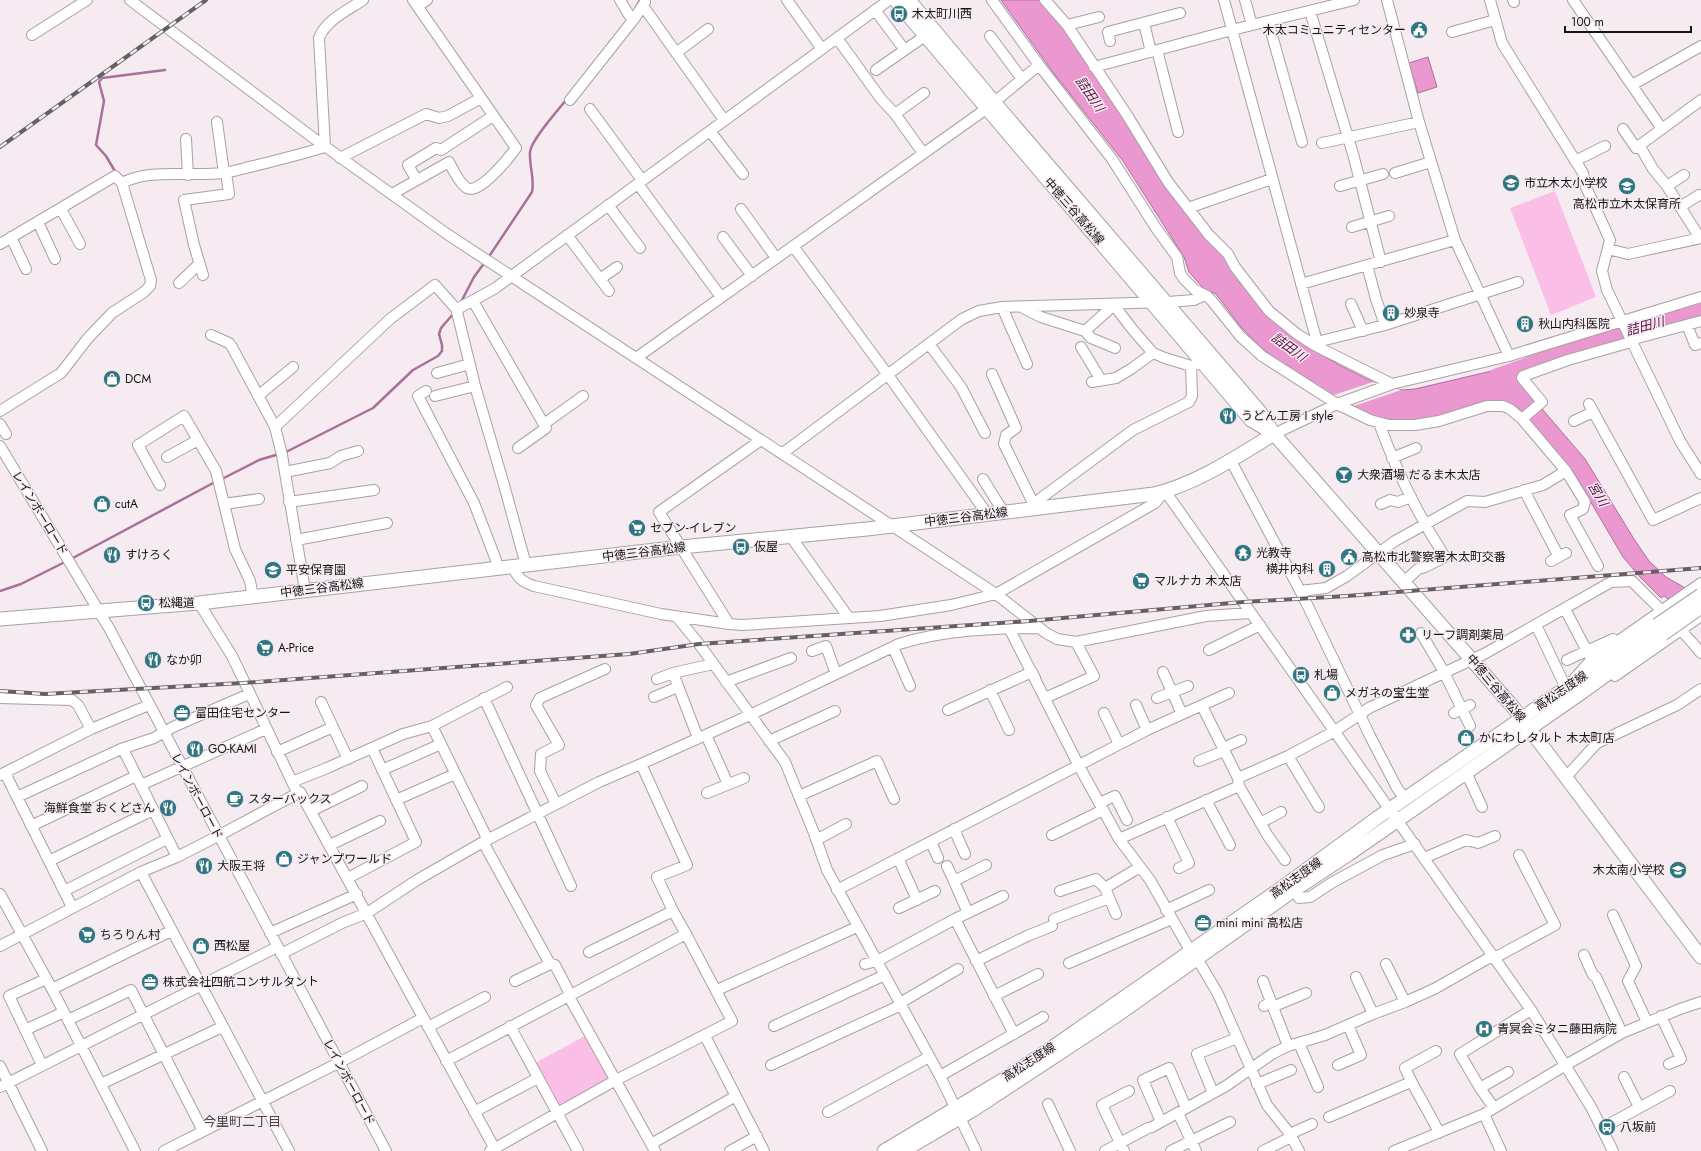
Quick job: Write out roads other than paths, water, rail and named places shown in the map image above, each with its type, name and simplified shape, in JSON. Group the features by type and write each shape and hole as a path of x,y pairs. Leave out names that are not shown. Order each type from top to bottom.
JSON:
{"main road":[{"name":"中徳三谷高松線","path":"895,0 925,36 990,105 1168,302 1260,412 1274,434 1380,553 1526,723 1701,957"},
{"name":"中徳三谷高松線","path":"909,0 990,105 1153,303 1197,364 1251,420 1274,434"},
{"name":"中徳三谷高松線","path":"0,619 199,603 681,547 791,537 988,515 1034,506 1165,491 1204,474 1274,434"},
{"name":"高松志度線","path":"1194,955 1294,890 1394,815 1405,799 1526,723 1581,693 1660,630 1699,589"},
{"name":"高松志度線","path":"884,1151 958,1112 1071,1046 1194,955 1394,815 1466,772 1566,688 1660,630 1700,616"},
{"name":"高松志度線","path":"903,1151 958,1112"}],"street":[{"path":"32,35 87,0"},
{"path":"130,0 325,147 392,194 512,276 996,594 1038,628 1057,639 1076,642 1206,616 1250,613"},
{"path":"325,147 320,38 322,30 363,0"},
{"path":"416,179 408,165 436,148 441,150 465,188 471,189 479,187 509,158 516,148 415,3 427,0"},
{"path":"620,0 629,15 634,19"},
{"path":"787,0 822,49"},
{"path":"458,311 459,308 494,289 889,0"},
{"path":"992,0 1039,66 1112,159 1156,228 1177,257 1180,273 1184,279 1195,290 1212,300 1240,336 1262,356 1339,403 1370,420 1379,423 1395,425 1429,423 1487,406 1503,406 1514,411 1524,418 1566,471 1585,502 1583,509 1570,515 1598,566"},
{"path":"1045,0 1067,25 1127,116 1168,182 1209,236 1228,254 1235,267 1269,311 1297,334 1390,383"},
{"path":"1224,0 1317,344"},
{"path":"1245,0 1252,25"},
{"path":"1387,0 1419,122 1455,240 1509,356"},
{"path":"1490,0 1502,43 1583,174 1586,187 1610,240 1602,271 1607,290 1622,324 1680,441 1701,474"},
{"path":"1573,0 1662,129"},
{"path":"1094,67 1310,11 1326,3 1347,1"},
{"path":"570,100 645,3 676,53 724,120"},
{"path":"875,10 904,49"},
{"path":"1310,11 1360,180 1381,262"},
{"path":"1110,41 1108,32 1180,13"},
{"path":"1067,25 1099,17"},
{"path":"1452,32 1496,20"},
{"path":"1268,21 1302,142"},
{"path":"1144,23 1154,51 1178,132"},
{"path":"676,53 708,29"},
{"path":"876,70 904,49 925,36"},
{"path":"990,36 1022,80"},
{"path":"837,38 881,99 895,114 923,153"},
{"path":"1632,84 1701,46"},
{"path":"636,358 990,105 1039,66"},
{"path":"895,114 924,93"},
{"path":"340,158 426,114 439,118 448,116 481,98"},
{"path":"1640,149 1662,129 1701,100"},
{"path":"590,109 721,297"},
{"path":"441,150 493,116"},
{"path":"203,275 194,245 184,200 229,194 217,122"},
{"path":"1322,143 1419,122"},
{"path":"1608,249 1628,254 1700,238 1697,226 1680,207 1667,186 1640,149 1623,129"},
{"path":"710,130 743,174"},
{"path":"186,138 188,175"},
{"path":"1575,161 1605,146"},
{"path":"122,183 131,178 153,175 225,173 325,147"},
{"path":"392,194 448,162"},
{"path":"1395,173 1432,162"},
{"path":"1340,186 1383,174"},
{"path":"0,244 115,176 122,183 150,272 151,280 150,286 144,292 112,313 88,338 61,373 0,411"},
{"path":"1667,186 1684,176"},
{"path":"1188,208 1272,179"},
{"path":"1680,207 1699,196"},
{"path":"608,205 640,248"},
{"path":"61,209 80,244"},
{"path":"741,209 776,258"},
{"path":"1352,226 1389,216"},
{"path":"38,222 55,259"},
{"path":"567,235 609,291"},
{"path":"12,237 26,269"},
{"path":"723,237 752,276"},
{"path":"1301,284 1455,240"},
{"path":"793,246 888,374 988,515"},
{"path":"179,283 199,264"},
{"path":"1367,266 1385,325"},
{"path":"600,279 617,267"},
{"path":"1317,344 1385,325 1518,282"},
{"path":"275,427 390,319 435,285 458,311 475,386 506,490 526,565"},
{"path":"783,453 970,314 1002,307 1153,303 1194,300 1205,295"},
{"path":"1274,434 1339,403 1390,383 1509,356 1622,324 1701,297"},
{"path":"473,301 546,428 518,448"},
{"path":"1085,332 1113,304"},
{"path":"992,374 1016,428 1006,435 1004,444 1034,506 1133,430 1189,402 1192,396 1197,364 1165,358 1153,353 1132,330 1113,304"},
{"path":"1352,304 1363,331"},
{"path":"1002,307 1027,364"},
{"path":"1022,307 1041,317 1085,332 1092,338 1115,348"},
{"path":"1524,418 1542,402 1522,378 1523,376 1630,340 1701,321"},
{"path":"1687,324 1695,345 1701,343"},
{"path":"211,335 229,343 275,427 285,472 305,590"},
{"path":"929,344 961,387 985,433"},
{"path":"1081,347 1097,381 1116,378 1153,353"},
{"path":"437,373 470,364"},
{"path":"258,396 293,366"},
{"path":"475,386 418,396 474,503 496,560 497,569"},
{"path":"544,424 584,396"},
{"path":"1574,420 1591,408 1653,520 1701,498"},
{"path":"160,485 138,445 184,416 216,472 235,549 250,581 252,597"},
{"path":"1379,423 1392,458 1410,497 1424,524 1445,557 1426,567 1418,569 1404,582"},
{"path":"0,424 6,434"},
{"path":"167,458 198,440"},
{"path":"728,624 659,512 761,440"},
{"name":"レインボーロード","path":"0,446 99,612 386,1151"},
{"path":"1392,458 1416,448"},
{"path":"285,472 330,462 341,456 358,451"},
{"path":"1230,459 1300,591 1359,714 1397,788 1405,799"},
{"path":"1300,591 1326,588 1347,576 1380,553 1394,541 1467,501 1485,502 1543,485 1566,471"},
{"path":"983,479 1004,513"},
{"path":"289,502 374,490"},
{"path":"1524,490 1558,557"},
{"path":"513,567 517,576 523,582 534,586 677,617 728,624 743,625 880,616 951,605 996,594 1155,503 1165,491 1531,1010 1566,1065 1602,1128 1613,1151"},
{"path":"1381,504 1390,500 1398,502 1410,497"},
{"path":"224,504 259,499"},
{"path":"296,540 387,523"},
{"path":"791,537 849,618"},
{"path":"1119,839 1206,800 1335,731 1359,714 1536,626 1611,582 1632,581 1665,608 1701,653"},
{"path":"1536,626 1566,688 1591,660 1665,608 1699,589"},
{"path":"199,603 232,656 248,694 292,782 298,793 300,792 357,894 493,1150 616,1080 732,1021 717,990 673,911 657,877 687,865 642,764"},
{"path":"1665,608 1700,616"},
{"path":"1565,609 1591,660"},
{"path":"1581,693 1604,684 1700,616"},
{"path":"677,617 785,762 816,840 826,870 940,1076 976,1151"},
{"path":"1209,650 1260,625"},
{"path":"4,1085 200,985 367,913 418,880 486,841 599,782 750,715 892,647 929,635 1009,628 1038,628"},
{"path":"1009,628 1056,721"},
{"path":"1567,660 1632,631"},
{"path":"1422,633 1444,672 1470,726"},
{"path":"1045,698 1094,676 1076,642"},
{"path":"812,651 826,646 836,674"},
{"path":"892,647 910,686"},
{"path":"726,682 791,658"},
{"path":"657,679 673,673 713,664"},
{"path":"556,804 540,771 541,754 559,746 536,705 540,698 605,669"},
{"path":"948,710 1032,672"},
{"path":"1032,672 1079,766 1119,839 1150,880 1166,910 1218,994 1267,1105 1291,1136 1299,1151"},
{"path":"1163,672 1182,714"},
{"path":"673,673 678,687 702,737 728,784"},
{"path":"1157,698 1188,686"},
{"path":"292,782 403,734 432,726 507,687"},
{"path":"654,697 678,687"},
{"path":"1566,777 1597,743 1677,705 1701,688"},
{"path":"990,690 1009,730"},
{"path":"837,890 1147,730 1230,693"},
{"path":"17,797 123,749 154,738 248,694"},
{"path":"484,698 571,886"},
{"path":"0,704 5,699 72,700 78,704 91,729"},
{"path":"321,702 348,759"},
{"path":"72,907 17,797 2,774 91,729 149,705"},
{"path":"1136,705 1147,730"},
{"path":"1202,706 1224,749 1238,782 1260,823 1285,860"},
{"path":"769,741 836,711"},
{"path":"1104,713 1120,744"},
{"path":"277,752 333,726"},
{"path":"432,726 486,841 550,964 554,965 653,1147 736,1096"},
{"path":"141,785 266,729"},
{"path":"1199,762 1241,740"},
{"path":"382,770 441,744"},
{"path":"348,878 416,842 372,748"},
{"path":"123,749 177,857"},
{"path":"1288,756 1318,807"},
{"path":"799,796 877,761 894,799"},
{"path":"1466,772 1482,807"},
{"path":"396,800 455,774"},
{"path":"31,826 136,776"},
{"path":"707,793 744,778"},
{"path":"311,811 362,786"},
{"path":"0,946 140,872 177,857 298,793"},
{"path":"1052,835 1101,807 1115,796 1127,820"},
{"path":"1206,800 1230,845"},
{"path":"49,861 153,810"},
{"path":"1260,823 1281,812"},
{"path":"1168,817 1190,863 1179,868"},
{"path":"330,845 380,821"},
{"path":"816,840 846,824"},
{"path":"954,829 965,854"},
{"path":"1424,858 1466,840 1478,843 1495,836"},
{"path":"64,891 167,839"},
{"path":"931,842 938,858"},
{"path":"1294,890 1299,898 1310,897 1333,882 1383,855 1415,844"},
{"path":"1106,1151 1122,1147 1161,1122 1213,1093 1272,1054 1288,1046 1325,1035 1405,1002 1500,955 1555,924 1519,855"},
{"path":"898,858 917,900"},
{"path":"954,881 986,865"},
{"path":"947,866 968,913"},
{"path":"1105,888 1140,867"},
{"path":"140,872 289,1151"},
{"path":"1060,891 1096,879 1105,888 1116,914"},
{"path":"1166,910 1209,890"},
{"path":"899,908 935,891"},
{"path":"0,894 52,989 135,1151"},
{"path":"270,933 357,894"},
{"path":"865,964 877,961 955,919 1003,896"},
{"path":"976,961 1053,922 1109,898"},
{"path":"589,952 673,911"},
{"path":"1613,915 1636,966 1628,981 1647,1022"},
{"path":"955,919 1014,1034"},
{"path":"1069,963 1172,919"},
{"path":"717,990 857,927"},
{"path":"52,989 171,931"},
{"path":"446,1061 686,934"},
{"path":"1584,955 1622,1033"},
{"path":"515,981 550,964"},
{"path":"1386,964 1405,1002"},
{"path":"771,1065 901,1004 958,969"},
{"path":"994,996 1038,974"},
{"path":"774,1026 885,975"},
{"path":"1356,978 1373,1014"},
{"path":"42,1065 9,996 46,979"},
{"path":"1263,981 1268,1005 1288,1046"},
{"path":"25,1030 66,1016 131,990 203,1131"},
{"path":"1268,1005 1277,1005 1306,993"},
{"path":"164,1151 262,1100 339,1063 426,1022 485,997"},
{"path":"1394,1151 1484,1114 1622,1033 1661,1016 1700,1006"},
{"path":"1494,1108 1460,1054 1531,1010"},
{"path":"1661,1016 1681,1059 1669,1064"},
{"path":"940,1076 1043,1017"},
{"path":"1338,1065 1361,1055 1348,1025"},
{"path":"510,1026 578,1151"},
{"path":"101,1084 222,1027"},
{"path":"705,1036 764,1151"},
{"path":"1213,1093 1197,1054 1237,1038"},
{"path":"1299,1043 1318,1087"},
{"path":"1436,1052 1405,1068 1439,1133"},
{"path":"828,1112 929,1057"},
{"path":"0,1066 4,1085 42,1151"},
{"path":"1161,1122 1143,1080 1169,1068 1196,1151"},
{"path":"1257,1084 1291,1070"},
{"path":"1480,1088 1508,1072"},
{"path":"1624,1077 1639,1107"},
{"path":"474,1112 538,1078"},
{"path":"1329,1117 1411,1082"},
{"path":"1602,1128 1670,1090"},
{"path":"1122,1147 1102,1105 1129,1091"},
{"path":"1048,1104 1070,1151"},
{"path":"1484,1114 1501,1151"},
{"path":"1171,1151 1230,1122"},
{"path":"1263,1151 1312,1124"},
{"path":"730,1151 757,1136"}],"water":[{"name":"宮川","path":"1001,0 1041,0 1065,26 1223,254 1271,318 1291,336 1339,365 1373,382 1402,390 1415,389 1513,366 1518,379 1525,389 1585,459 1649,561 1666,577 1701,597 1689,614 1664,596 1661,598 1623,557 1572,470 1519,409 1505,402 1496,401 1483,403 1439,417 1404,422 1376,420 1353,409 1287,368 1258,345 1241,327 1216,294 1204,289 1189,272 1184,257 1123,161 1052,71"},
{"path":"1428,57 1437,87 1418,93 1409,63"}],"waterway":[{"path":"636,7 640,0"},
{"path":"116,173 106,156 96,145 104,101 99,82 102,78 165,70"},
{"path":"488,258 532,192 533,182 530,152 535,140 567,99"},
{"path":"461,302 474,277 485,262"},
{"name":"詰田川","path":"1496,376 1620,332 1701,311"},
{"path":"284,453 373,408 413,370 438,356 442,351 439,334 441,328 454,313"},
{"path":"222,479 259,460 279,454"},
{"path":"71,559 215,482"},
{"path":"0,591 21,584 67,561"}],"railway":[{"path":"0,147 206,0"},
{"path":"0,691 45,694 243,683 629,654 699,644 1029,621 1243,602 1347,596 1701,568"}],"place":[{"name":"木太町川西","path":"899,14"},
{"name":"木太コミュニティセンター","path":"1419,30"},
{"name":"市立木太小学校","path":"1511,183"},
{"name":"高松市立木太保育所","path":"1627,186"},
{"name":"妙泉寺","path":"1391,313"},
{"name":"秋山内科医院","path":"1525,324"},
{"name":"DCM","path":"112,379"},
{"name":"うどん工房 I style","path":"1228,416"},
{"name":"大衆酒場 だるま木太店","path":"1344,475"},
{"name":"cutA","path":"102,504"},
{"name":"セブン-イレブン","path":"637,528"},
{"name":"仮屋","path":"741,547"},
{"name":"光教寺","path":"1243,553"},
{"name":"すけろく","path":"112,555"},
{"name":"高松市北警察署木太町交番","path":"1349,557"},
{"name":"横井内科","path":"1327,569"},
{"name":"平安保育園","path":"273,570"},
{"name":"マルナカ 木太店","path":"1141,581"},
{"name":"松縄道","path":"146,603"},
{"name":"リーフ調剤薬局","path":"1408,635"},
{"name":"A-Price","path":"265,648"},
{"name":"なか卯","path":"153,660"},
{"name":"札場","path":"1301,675"},
{"name":"メガネの宝生堂","path":"1332,693"},
{"name":"富田住宅センター","path":"182,713"},
{"name":"かにわしタルト 木太町店","path":"1466,738"},
{"name":"GO-KAMI","path":"195,749"},
{"name":"スターバックス","path":"235,799"},
{"name":"海鮮食堂 おくどさん","path":"168,808"},
{"name":"ジャンプワールド","path":"284,859"},
{"name":"大阪王将","path":"204,866"},
{"name":"木太南小学校","path":"1678,870"},
{"name":"mini mini 高松店","path":"1203,923"},
{"name":"ちろりん村","path":"87,935"},
{"name":"西松屋","path":"201,946"},
{"name":"株式会社四航コンサルタント","path":"150,982"},
{"name":"青冥会ミタニ藤田病院","path":"1484,1029"},
{"name":"八坂前","path":"1607,1127"}],"district":[{"name":"今里町二丁目","path":"242,1121"}]}
